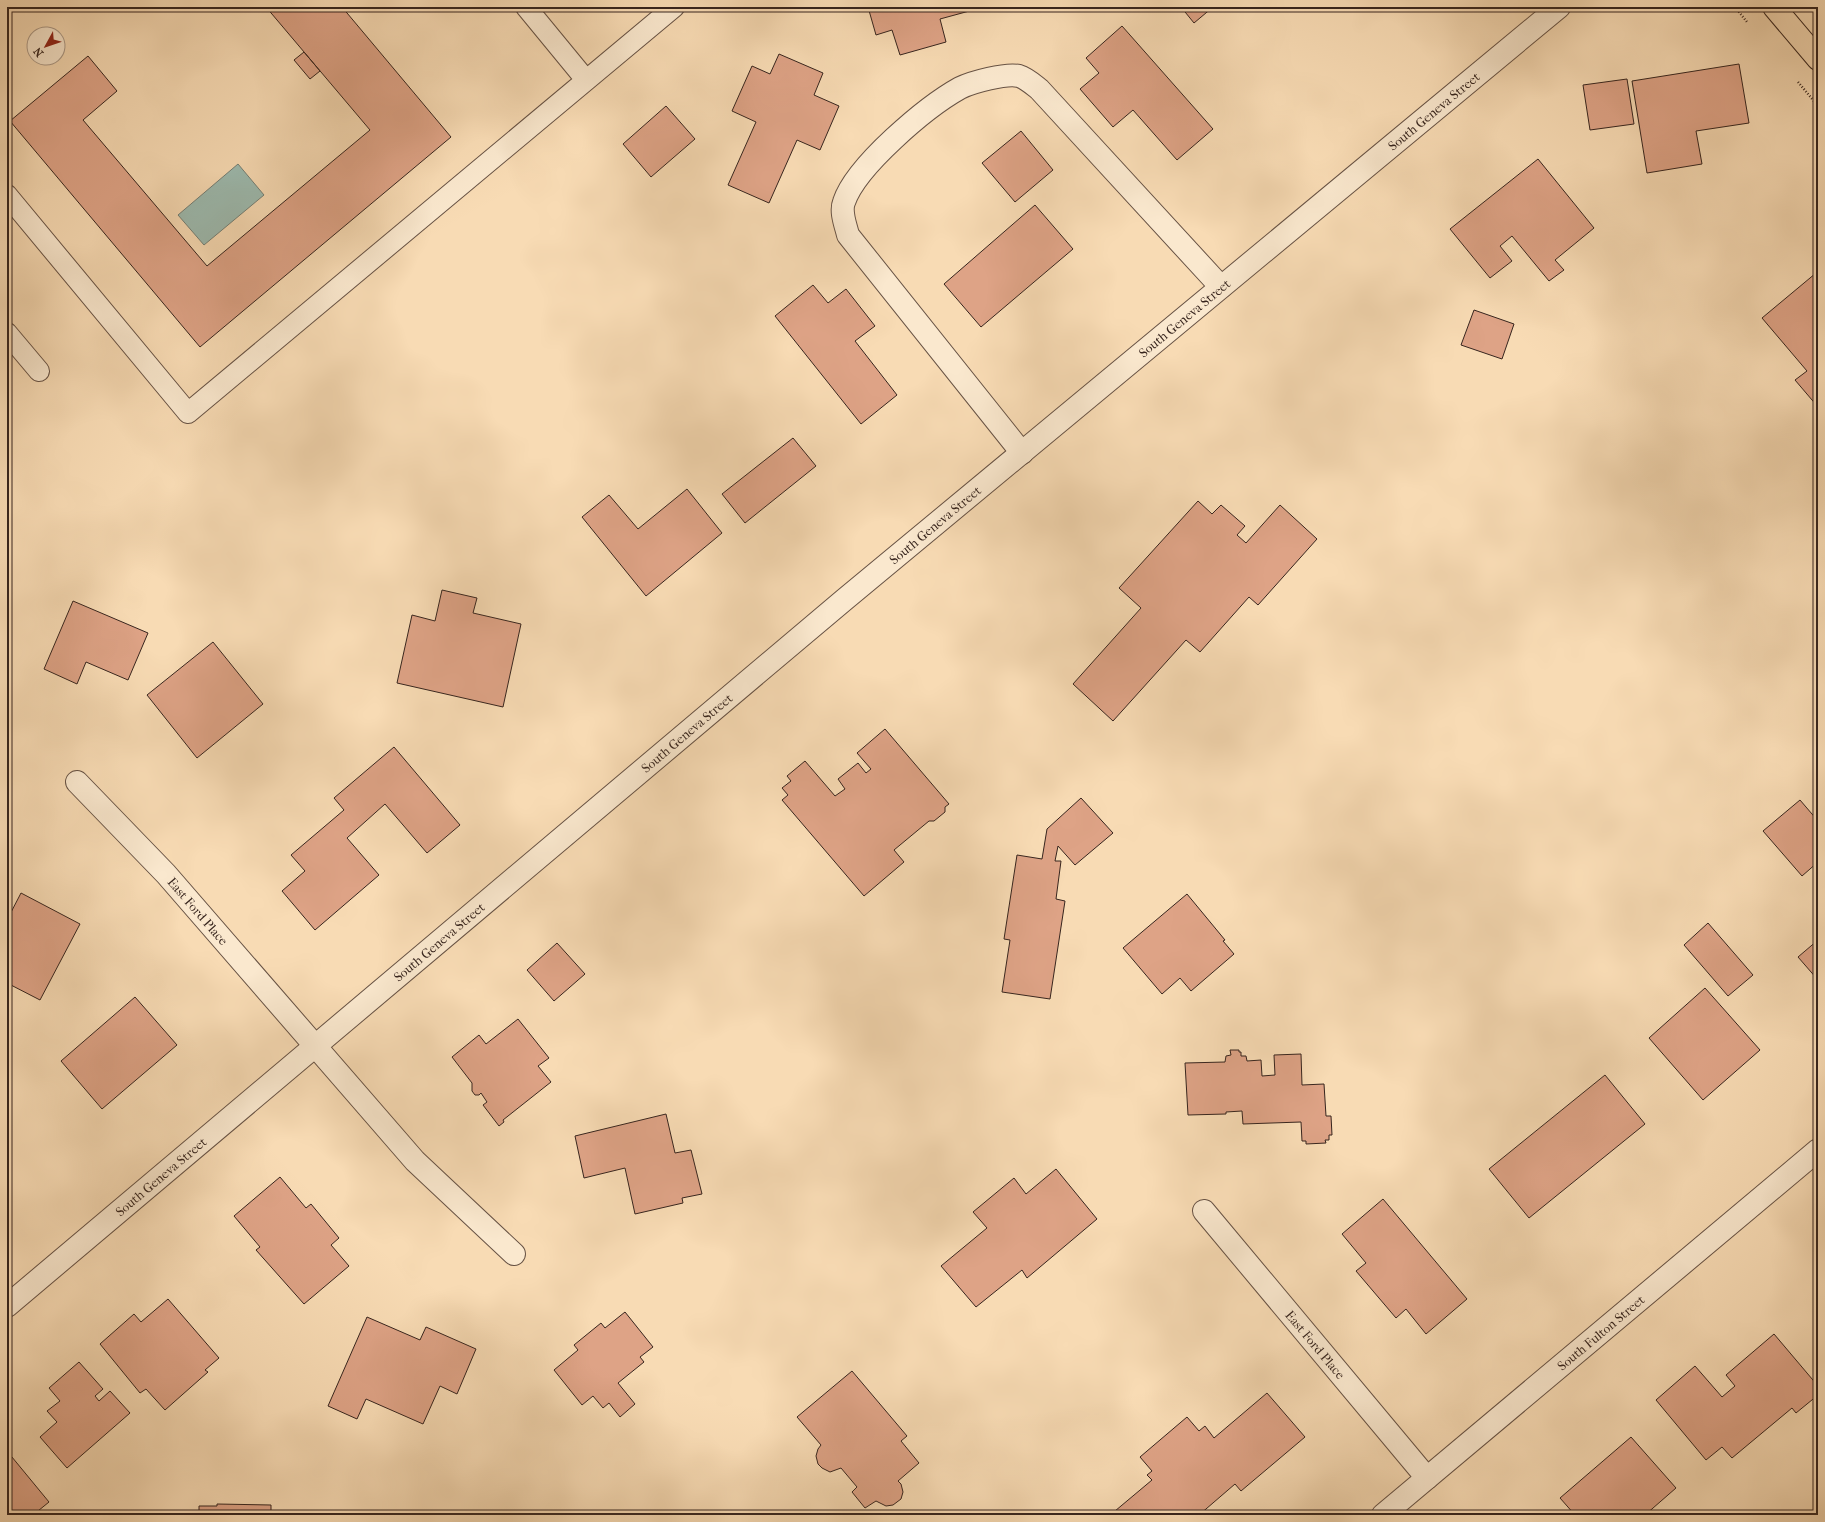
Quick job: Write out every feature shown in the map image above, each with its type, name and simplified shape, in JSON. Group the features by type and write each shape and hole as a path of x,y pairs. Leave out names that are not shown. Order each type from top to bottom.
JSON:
{"main road":[{"path":"1774,7 1818,59"}],"street":[{"name":"South Geneva Street","path":"7,1306 314,1046 1022,453 1559,7"},
{"path":"1022,453 848,235 843,214 843,203 852,186 868,164 916,119 960,88 994,77 1019,76 1040,89 1221,287"},
{"name":"East Ford Place","path":"77,782 166,874 314,1046"},
{"path":"314,1046 416,1162 514,1254"},
{"name":"South Fulton Street","path":"1383,1515 1818,1150"},
{"name":"East Ford Place","path":"1204,1211 1427,1478"}],"lane":[{"path":"526,7 586,80"},
{"path":"7,195 188,414 674,7"},
{"path":"7,333 39,371"}],"water":[{"path":"238,164 264,195 204,245 178,215"}],"building":[{"path":"266,7 342,7 451,137 200,347 10,121 88,56 117,91 83,120 207,266 370,130"},
{"path":"868,7 984,7 940,19 946,42 900,55 892,30 876,35"},
{"path":"1181,7 1213,7 1194,23"},
{"path":"1122,26 1213,129 1177,160 1133,110 1113,127 1080,89 1099,73 1086,58"},
{"path":"304,52 320,71 310,79 294,60"},
{"path":"779,54 823,73 814,95 839,106 820,150 797,140 769,203 728,185 756,122 732,111 752,66 770,74"},
{"path":"1739,64 1749,123 1696,131 1702,164 1647,173 1632,81"},
{"path":"1627,79 1634,124 1590,130 1583,85"},
{"path":"666,106 695,139 651,177 623,144"},
{"path":"1021,131 1053,170 1015,202 982,163"},
{"path":"1538,159 1594,228 1555,260 1564,270 1549,281 1512,236 1500,246 1512,261 1490,278 1450,229"},
{"path":"1035,205 1073,249 981,327 944,284"},
{"path":"1816,273 1818,275 1818,407 1795,380 1807,371 1762,318"},
{"path":"813,285 828,303 846,289 875,326 855,341 897,395 861,424 775,316"},
{"path":"1474,310 1514,324 1502,359 1461,345"},
{"path":"793,438 816,466 745,523 722,494"},
{"path":"687,489 722,533 646,596 582,517 609,495 638,529"},
{"path":"1198,501 1212,514 1221,505 1245,526 1237,535 1246,543 1280,505 1317,539 1258,605 1249,597 1200,652 1186,640 1113,721 1073,684 1141,608 1119,588"},
{"path":"442,590 477,598 473,613 521,624 503,707 397,683 412,615 435,621"},
{"path":"73,601 148,633 128,680 86,662 77,684 44,669"},
{"path":"213,642 263,704 197,758 147,695"},
{"path":"885,729 949,804 945,807 945,812 934,821 929,821 894,850 904,862 864,896 782,800 788,795 782,788 791,781 787,776 805,761 835,796 845,789 838,779 858,763 866,773 871,769 857,753"},
{"path":"394,747 460,825 427,853 385,804 347,838 379,875 315,930 282,891 305,871 291,855 344,810 334,798"},
{"path":"1081,798 1113,833 1075,865 1058,846 1055,861 1061,861 1056,899 1065,901 1050,999 1002,992 1010,940 1004,939 1017,855 1042,859 1047,829"},
{"path":"1800,800 1818,821 1818,862 1802,876 1763,831"},
{"path":"21,893 80,924 40,1000 7,983 7,920"},
{"path":"1187,894 1225,940 1223,941 1234,954 1191,991 1180,978 1162,994 1123,948"},
{"path":"1708,923 1753,975 1728,996 1684,945"},
{"path":"1818,940 1818,980 1798,957"},
{"path":"557,943 585,974 554,1001 527,970"},
{"path":"1705,988 1760,1050 1703,1100 1649,1038"},
{"path":"135,997 177,1045 102,1109 61,1061"},
{"path":"518,1019 549,1058 538,1066 551,1082 503,1120 504,1122 499,1126 483,1105 487,1102 481,1093 479,1095 475,1095 472,1091 472,1083 452,1057 479,1035 486,1044"},
{"path":"1230,1050 1239,1050 1239,1052 1241,1052 1241,1056 1246,1056 1247,1061 1261,1060 1262,1076 1275,1075 1274,1055 1301,1054 1302,1085 1324,1084 1326,1116 1331,1116 1332,1135 1329,1135 1329,1140 1325,1140 1326,1143 1306,1144 1306,1141 1302,1141 1301,1122 1243,1124 1242,1111 1226,1112 1226,1114 1188,1115 1185,1063 1225,1062 1226,1056 1231,1055"},
{"path":"1605,1075 1645,1124 1529,1218 1489,1169"},
{"path":"666,1114 675,1153 691,1150 702,1194 682,1198 683,1203 635,1214 625,1168 584,1178 575,1136"},
{"path":"1056,1169 1097,1219 1027,1278 1022,1270 976,1307 941,1266 987,1228 973,1212 1014,1178 1026,1194"},
{"path":"280,1177 306,1208 311,1204 339,1238 331,1245 349,1266 304,1304 256,1250 260,1247 234,1216"},
{"path":"1383,1199 1467,1299 1426,1334 1406,1309 1396,1318 1356,1271 1366,1263 1342,1234"},
{"path":"168,1299 219,1358 205,1370 208,1372 165,1410 146,1389 140,1393 100,1344 134,1314 141,1322"},
{"path":"625,1312 653,1347 640,1357 644,1362 618,1383 635,1404 620,1417 609,1403 603,1408 593,1396 582,1405 554,1370 578,1350 574,1345 601,1323 605,1328"},
{"path":"367,1317 420,1340 426,1327 476,1349 457,1394 440,1386 423,1424 366,1399 357,1419 328,1406"},
{"path":"1774,1334 1818,1386 1818,1395 1796,1413 1792,1408 1732,1458 1722,1447 1706,1460 1656,1400 1695,1366 1722,1397 1735,1386 1726,1375"},
{"path":"79,1362 103,1389 95,1396 99,1401 110,1391 130,1413 67,1468 40,1437 57,1422 47,1411 60,1401 49,1388"},
{"path":"852,1371 907,1436 901,1441 919,1463 898,1481 901,1484 903,1492 901,1499 893,1505 886,1506 876,1501 865,1508 852,1492 857,1487 841,1468 830,1472 818,1464 816,1456 821,1445 797,1417"},
{"path":"1267,1393 1305,1437 1241,1491 1235,1484 1199,1515 1118,1515 1115,1511 1152,1480 1147,1475 1152,1471 1140,1457 1187,1417 1199,1431 1205,1426 1214,1438"},
{"path":"1631,1437 1676,1488 1645,1515 1575,1515 1560,1498"},
{"path":"7,1451 49,1502 33,1515 7,1515"},
{"path":"217,1504 271,1505 271,1515 199,1515 199,1506 217,1506"}]}
